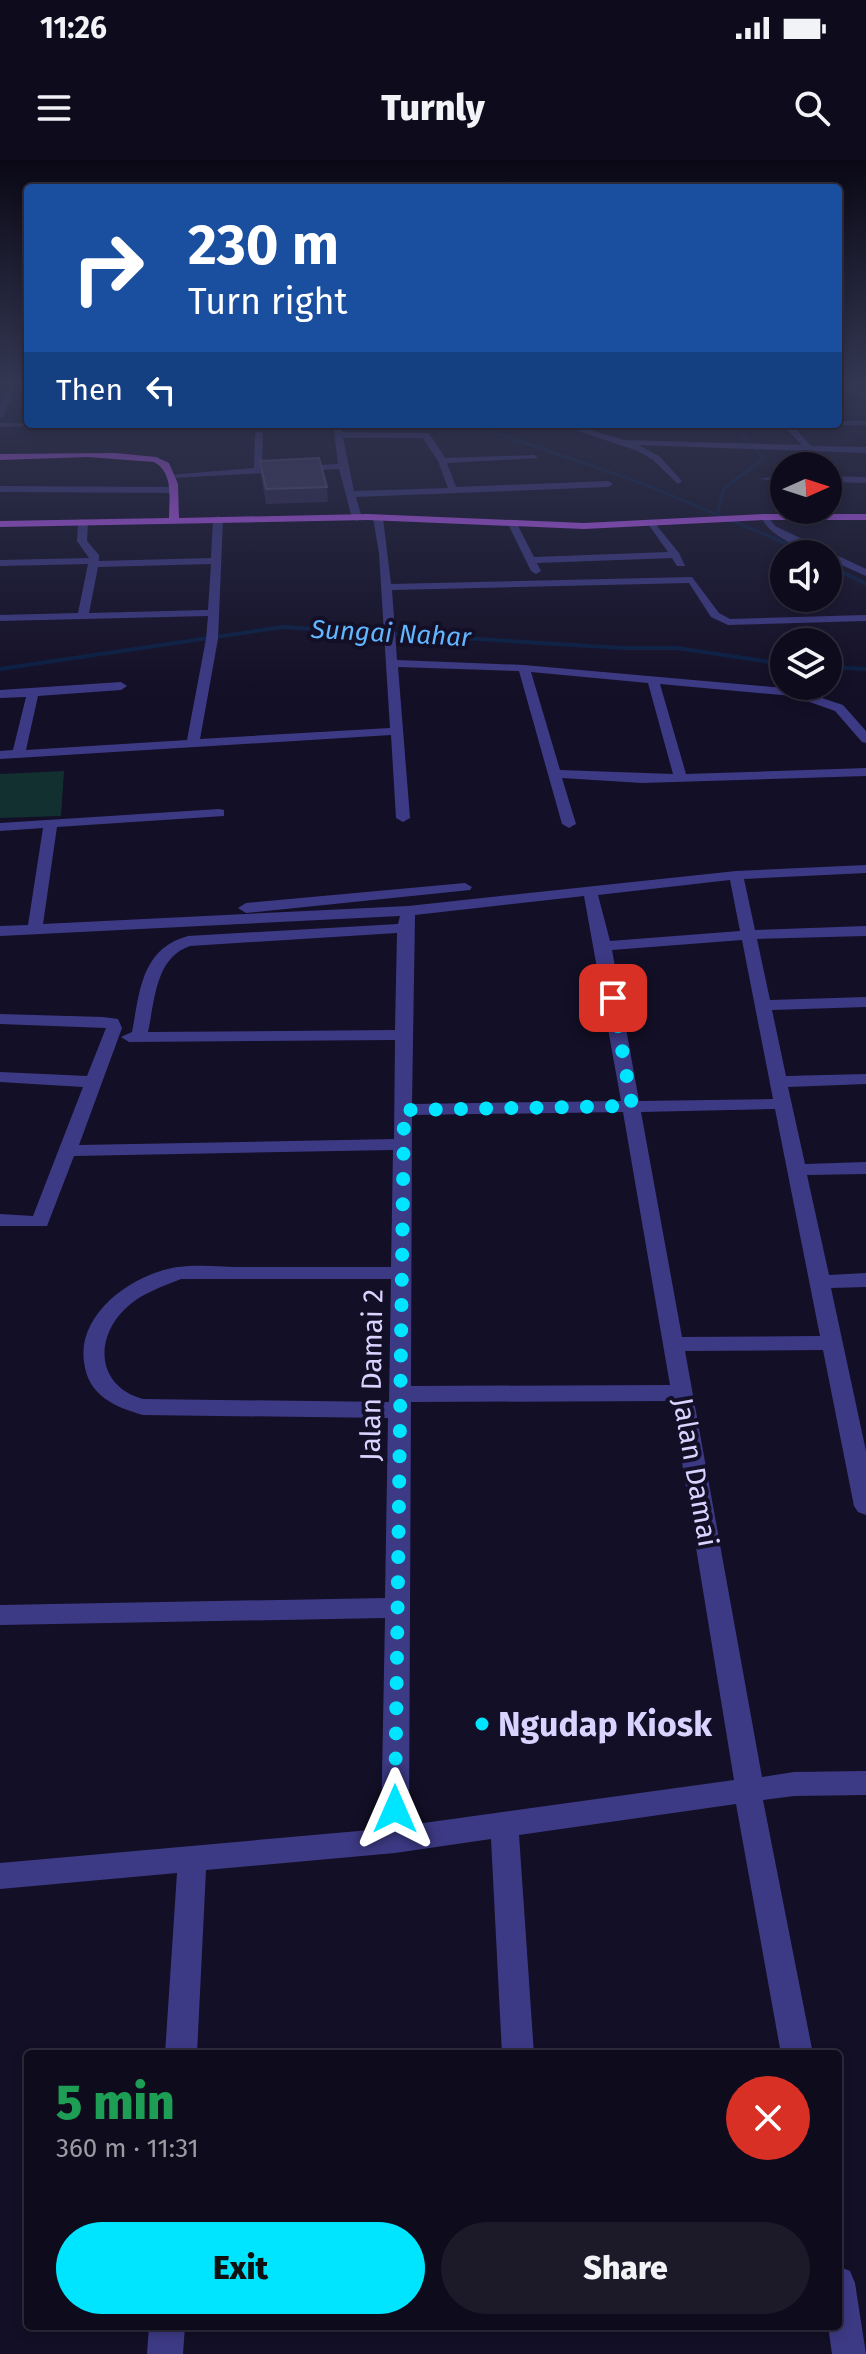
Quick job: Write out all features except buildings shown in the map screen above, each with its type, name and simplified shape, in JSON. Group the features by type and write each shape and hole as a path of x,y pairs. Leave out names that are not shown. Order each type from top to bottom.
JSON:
{"main road":[{"path":"172,486 174,520"},
{"path":"0,524 378,518 513,524 653,524 759,517 866,517"}],"street":[{"path":"349,486 357,518"},
{"path":"351,494 546,486"},
{"path":"0,489 172,490"},
{"path":"759,517 772,528 796,540"},
{"path":"378,518 390,632 403,818"},
{"path":"193,741 212,633 218,519"},
{"path":"83,522 82,541 94,555 83,617"},
{"path":"513,524 542,584"},
{"path":"653,524 715,615 728,622 866,618"},
{"path":"531,560 675,555"},
{"path":"0,563 216,561"},
{"path":"842,562 866,573"},
{"path":"386,587 692,580"},
{"path":"0,618 213,613"},
{"path":"391,663 524,668 773,690 828,702 849,717 866,739"},
{"path":"524,668 569,824"},
{"path":"653,679 680,776"},
{"path":"0,694 121,686"},
{"path":"19,754 33,693"},
{"path":"0,755 395,731"},
{"path":"555,774 617,779 866,772"},
{"path":"0,827 219,813"},
{"path":"35,929 51,824"},
{"path":"139,1037 149,990 162,956 168,949 188,941 406,920 590,890 736,875 866,869"},
{"path":"736,875 866,1506"},
{"path":"152,923 188,912 465,887"},
{"name":"Jalan Damai","path":"590,890 632,1106 748,1769 748,1792 796,2050"},
{"path":"0,931 292,919 406,920"},
{"name":"Jalan Damai 2","path":"395,1840 406,920"},
{"path":"603,946 749,935 866,931"},
{"path":"763,1005 866,1002"},
{"path":"0,1019 112,1023 113,1037 40,1222 0,1220"},
{"path":"113,1037 405,1035"},
{"path":"0,1077 94,1082"},
{"path":"779,1082 866,1079"},
{"path":"404,1110 783,1104"},
{"path":"66,1151 403,1144"},
{"path":"797,1170 866,1168"},
{"path":"402,1273 179,1273 146,1285 118,1303 100,1326 92,1351 97,1376 115,1398 143,1407 682,1393"},
{"path":"820,1282 866,1280"},
{"path":"673,1344 833,1343"},
{"path":"0,1615 398,1608"},
{"path":"0,1876 395,1840 794,1784 866,1783"},
{"path":"504,1825 518,2050"},
{"path":"181,2050 192,1858"},
{"path":"842,2307 850,2354"},
{"path":"165,2354 167,2330"}],"green space":[{"path":"64,771 61,816 0,818 0,774"}],"waterway":[{"path":"649,486 778,540"},
{"path":"718,512 726,486"},
{"path":"842,572 866,584"},
{"name":"Sungai Nahar","path":"0,669 283,627 623,648 677,648 770,662"},
{"name":"Sungai Nahar","path":"842,668 866,669"}],"place":[{"name":"Ngudap Kiosk","path":"482,1724"}],"route":[{"path":"395,1809 404,1110 632,1106 613,998"}]}
